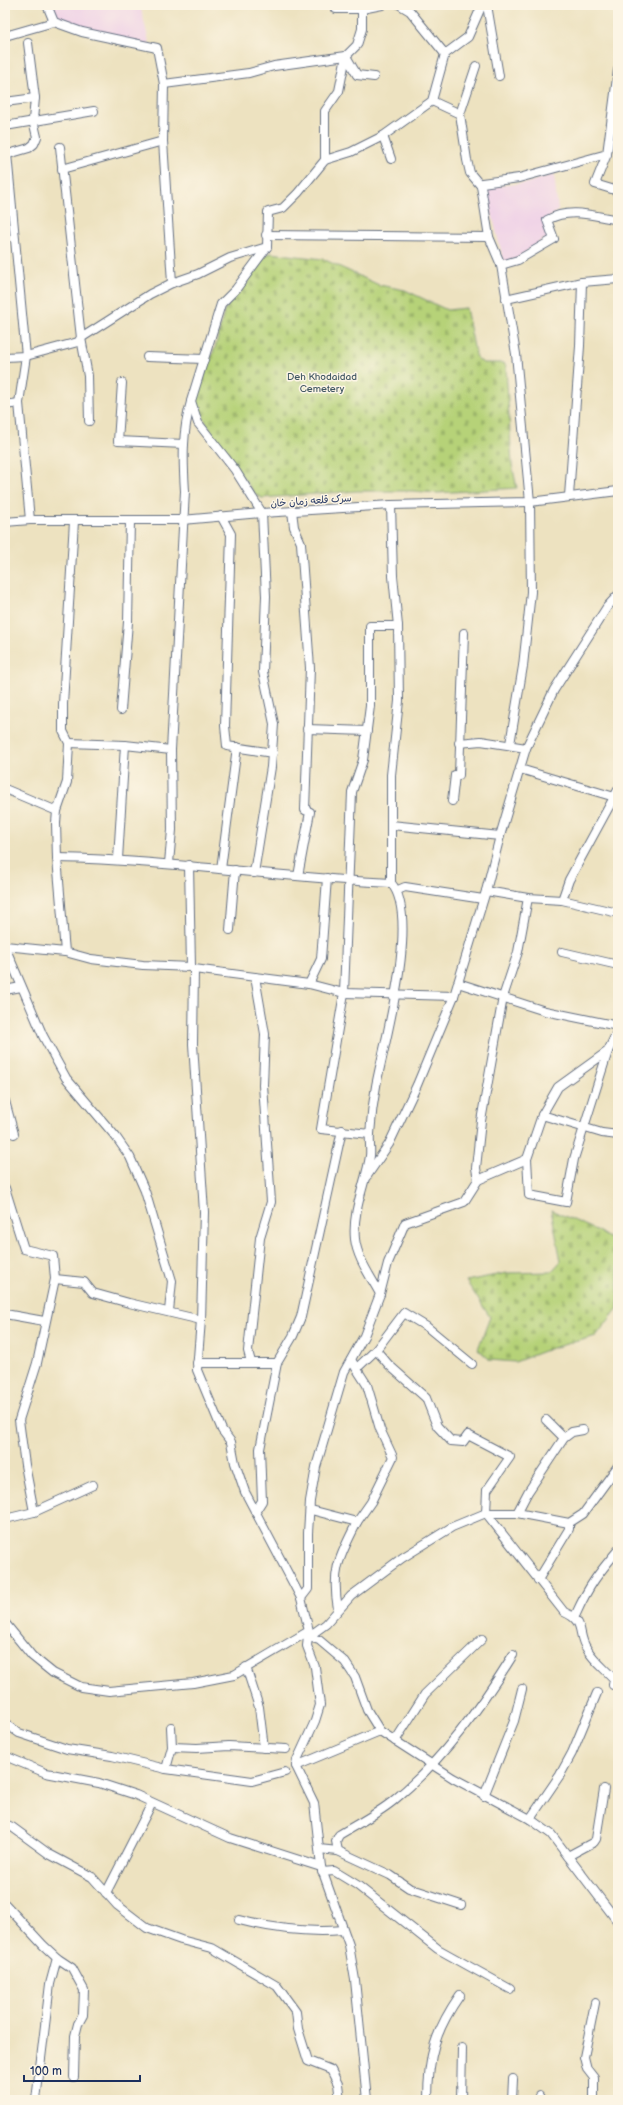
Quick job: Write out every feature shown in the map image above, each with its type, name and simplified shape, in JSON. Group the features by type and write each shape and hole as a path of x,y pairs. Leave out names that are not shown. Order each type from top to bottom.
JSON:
{"street":[{"path":"48,5 54,22"},
{"path":"335,5 336,9 362,9 382,5"},
{"path":"400,5 410,11 445,54"},
{"path":"169,863 172,830 171,750 174,722 182,520 185,491 183,462 185,424 221,304 236,289 267,247 266,235 268,212 283,208 298,193 325,160 351,152 383,136 432,101 445,54 468,36 482,5"},
{"path":"487,5 499,76"},
{"path":"164,84 249,73 274,66 346,56 358,45 362,29 362,9"},
{"path":"5,36 54,22 82,32 157,48 164,84 163,141 172,283"},
{"path":"28,43 34,98 33,120 37,137 34,144 29,148 6,155 26,356 19,403 30,520"},
{"path":"346,56 357,75 374,77"},
{"path":"325,160 324,111 339,91 346,56"},
{"path":"476,66 460,114 468,167 470,173 480,186 489,237 501,265 516,354 530,502 531,592 523,666 510,744"},
{"path":"618,70 607,154 595,184 618,191"},
{"path":"5,102 34,98"},
{"path":"432,101 460,114"},
{"path":"5,126 33,120 94,111"},
{"path":"383,136 391,159"},
{"path":"62,169 163,141"},
{"path":"60,147 81,338 88,376 89,421"},
{"path":"480,186 482,183 519,178 607,154"},
{"path":"501,265 518,260 554,239 547,220 552,218 571,212 618,220"},
{"path":"266,235 489,237"},
{"path":"5,358 26,356 78,342 81,338 150,294 172,283 198,274 230,258 267,247"},
{"path":"506,299 582,282 618,278"},
{"path":"569,496 580,346 582,282"},
{"path":"147,356 204,360"},
{"path":"122,383 118,441 184,444"},
{"path":"191,401 198,423 235,470 262,513 266,596 263,672 274,724 272,753 254,873"},
{"path":"5,405 19,403"},
{"name":"سرک قلعه زمان خان","path":"5,522 30,520 182,520 262,513 391,505 530,502 618,491"},
{"path":"391,505 393,576 398,626 398,701 391,775 391,883"},
{"path":"292,511 302,551 310,668 307,729 306,810 310,812 298,876"},
{"path":"221,516 231,534 227,746 272,753"},
{"path":"66,952 57,858 57,811 67,782 69,743 63,731 63,704 74,521"},
{"path":"121,710 128,622 130,521"},
{"path":"363,1182 389,1144 417,1084 454,996 486,891 500,836 526,748 554,690 607,607 618,595"},
{"path":"370,1134 321,1129 344,993 349,908 348,881 352,792 363,760 370,706 370,626 398,626"},
{"path":"452,801 454,775 459,775 464,633"},
{"path":"307,729 367,731"},
{"path":"459,743 481,741 510,744 526,748"},
{"path":"69,743 125,745 171,750"},
{"path":"118,859 125,745"},
{"path":"221,869 237,747"},
{"path":"520,769 617,795 569,880 562,900"},
{"path":"5,789 57,811"},
{"path":"391,825 500,836"},
{"path":"57,858 118,859 169,863 254,873 391,883 398,890 403,909 396,995 376,1087 370,1134 370,1156 356,1218 355,1240 360,1257 380,1294"},
{"path":"189,866 193,968 193,1044 204,1212 201,1320 197,1370 222,1430 231,1442 237,1470 255,1512 301,1598 308,1634 307,1646 314,1667 320,1705 315,1721 297,1760 296,1766 314,1804 321,1869 349,1945 355,1980 367,2100"},
{"path":"230,930 235,870"},
{"path":"309,984 321,960 327,878"},
{"path":"398,890 405,887 483,899"},
{"path":"486,891 528,898 562,900 618,914"},
{"path":"478,1180 476,1168 481,1121 503,996 518,952 528,898"},
{"path":"169,1311 172,1281 146,1191 133,1164 116,1137 66,1078 43,1036 21,987 5,946 66,952 98,960 143,965 193,968 309,984 344,993 454,996"},
{"path":"562,952 618,965"},
{"path":"251,1362 248,1351 260,1238 271,1202 263,1085 265,1034 255,977"},
{"path":"458,982 545,1011 618,1026"},
{"path":"5,990 21,987"},
{"path":"608,1051 558,1087 542,1115 527,1160 528,1195 566,1202 574,1159 608,1051 618,1030"},
{"path":"5,1100 14,1134"},
{"path":"542,1115 602,1133 618,1135"},
{"path":"255,1512 262,1501 260,1449 277,1363 293,1336 301,1317 342,1130"},
{"path":"301,1598 308,1588 308,1533 311,1510 310,1501 316,1467 344,1372 364,1336 380,1294 388,1263 405,1223 464,1202 478,1180 527,1160"},
{"path":"5,1188 24,1249 54,1256 55,1279 44,1321 36,1363 19,1420 25,1465 34,1512"},
{"path":"55,1279 84,1282 93,1293 201,1320"},
{"path":"357,1368 376,1350 404,1313 427,1327 472,1364"},
{"path":"5,1314 44,1321"},
{"path":"376,1350 389,1365 426,1398 437,1426 451,1441 462,1442 468,1435 510,1457 486,1490 486,1513 564,1612 573,1616 580,1625 586,1649 614,1679 613,1685"},
{"path":"338,1609 335,1590 336,1571 357,1522 371,1502 393,1457 380,1429 367,1385 351,1360"},
{"path":"197,1363 277,1363"},
{"path":"546,1420 564,1438"},
{"path":"518,1513 528,1492 564,1438 572,1432 583,1430"},
{"path":"5,1623 32,1656 53,1673 81,1687 109,1692 193,1683 234,1675 326,1624 351,1596 402,1558 452,1527 486,1513 518,1513 570,1523 583,1514 618,1466"},
{"path":"5,1519 34,1512 93,1486"},
{"path":"311,1510 357,1522"},
{"path":"538,1580 569,1529 570,1523"},
{"path":"573,1616 576,1614 591,1583 618,1550"},
{"path":"308,1634 319,1640 345,1662 355,1677 367,1710 380,1731 484,1796 530,1819 550,1834 618,1922"},
{"path":"395,1741 425,1694 482,1639"},
{"path":"338,1851 336,1841 339,1835 393,1801 433,1765 477,1710 513,1655"},
{"path":"246,1667 259,1707 264,1748"},
{"path":"484,1796 514,1721 522,1689"},
{"path":"530,1819 560,1775 572,1753 597,1694"},
{"path":"5,1723 19,1733 67,1749 112,1756 166,1769 252,1781 286,1772"},
{"path":"166,1769 172,1747 171,1726"},
{"path":"296,1766 380,1731"},
{"path":"172,1747 286,1749"},
{"path":"5,1756 46,1773 99,1783 136,1795 230,1838 321,1869 334,1871 357,1885 438,1949 510,1989"},
{"path":"568,1856 594,1842 596,1839 604,1789"},
{"path":"106,1894 152,1803"},
{"path":"5,1824 12,1827 49,1854 92,1877 117,1905 147,1928 181,1940 212,1948 277,1986 296,2012 298,2029 308,2061 331,2070 338,2084 340,2100"},
{"path":"319,1849 338,1851 390,1874 410,1888 460,1905"},
{"path":"5,1904 57,1958 72,1968 84,1990 83,2015 78,2024 75,2036 74,2077"},
{"path":"239,1920 273,1928 327,1931 343,1930"},
{"path":"36,2100 50,1984 57,1958"},
{"path":"428,2100 428,2071 432,2051 448,2012 460,1995"},
{"path":"594,2100 594,2078 587,2069 584,2057 595,2003"},
{"path":"461,2100 462,2048"},
{"path":"512,2100 513,2080"}],"shaded area":[{"path":"46,5 140,5 150,46 56,22"},
{"path":"554,174 558,211 546,220 551,238 542,240 516,259 504,263 486,190 488,187 527,183"}],"green space":[{"name":"Deh Khodaidad Cemetery","path":"270,253 323,259 379,285 405,290 447,310 466,308 476,357 483,363 504,363 506,367 512,465 517,488 437,493 413,491 357,491 262,498 255,494 220,446 194,402 216,345 225,308 242,290 265,256"},
{"path":"551,1210 598,1231 618,1244 618,1308 596,1336 552,1348 515,1362 490,1360 478,1349 490,1317 466,1281 507,1273 551,1272 561,1261"}]}
